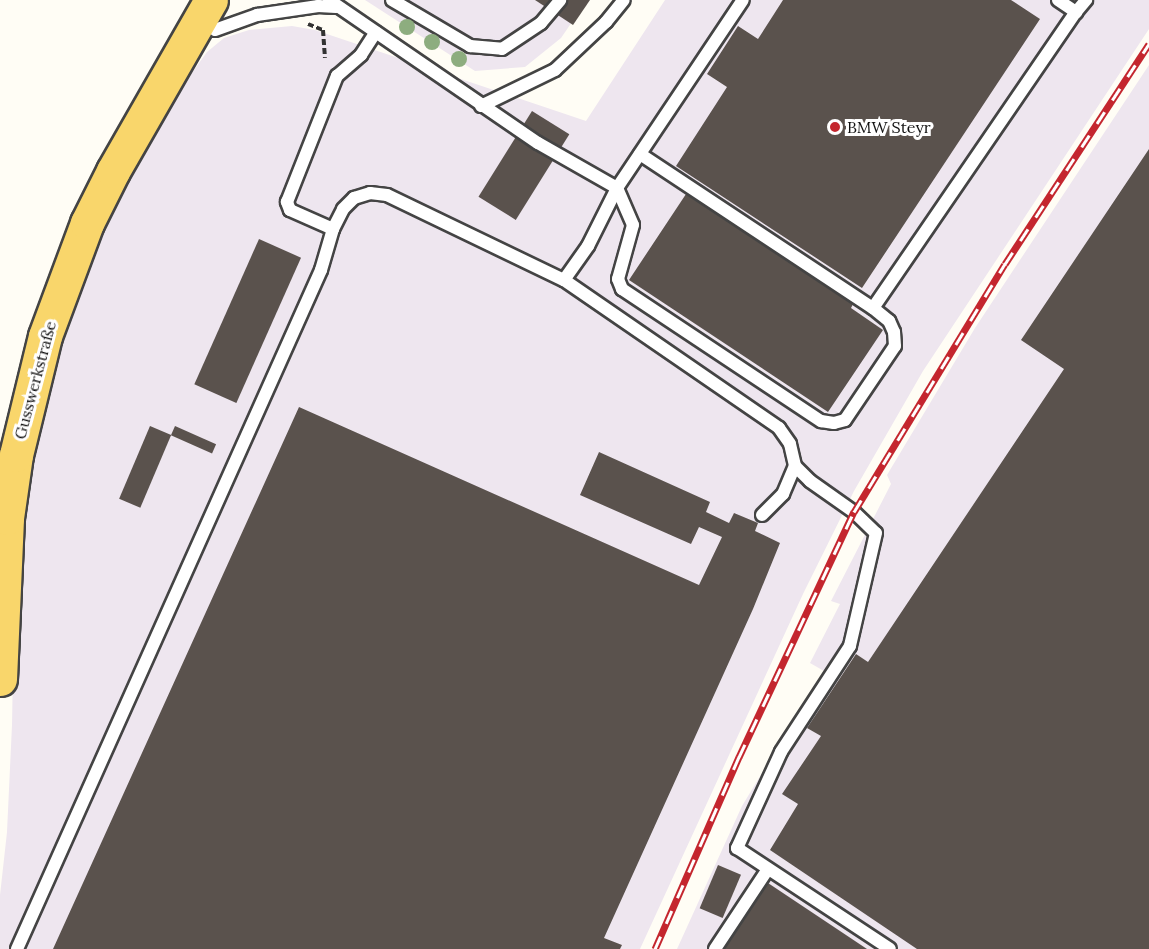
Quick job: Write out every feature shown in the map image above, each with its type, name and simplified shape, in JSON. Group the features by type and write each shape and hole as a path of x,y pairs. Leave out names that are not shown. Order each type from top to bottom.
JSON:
{"main road":[{"name":"Gusswerkstraße","path":"0,679 6,518 16,455 45,336 87,223 113,171 154,104 197,21 213,15 236,0"}],"lane":[{"path":"300,0 328,4 376,32 538,143 617,188 633,225 618,279 622,289 821,421 834,423 845,420 896,345 889,321 873,308 640,154"},
{"path":"393,0 470,46 502,49 541,23 560,0"},
{"path":"481,106 555,70 606,22 624,0"},
{"path":"564,280 588,246 617,188 743,0"},
{"path":"1058,0 1076,12"},
{"path":"873,308 1086,0"},
{"path":"213,15 257,15 328,4"},
{"path":"333,229 290,210 287,202 338,76 361,55 376,32"},
{"path":"17,949 321,270 333,229 343,209 354,198 370,193 387,195 564,280 779,428 790,444 795,466 810,481 854,512 876,533 850,646 781,752 737,848 890,949"},
{"path":"762,515 783,494 795,466"},
{"path":"715,949 768,869"}],"shaded area":[{"path":"365,0 587,0 561,38 525,67 475,71"},
{"name":"BMW Steyr","path":"665,0 1149,0 1149,29 923,371 854,491 803,594 640,949 0,949 0,895 7,832 12,725 15,558 30,439 88,245 160,117 207,52 224,38 249,30 292,26 315,30 586,121"},
{"path":"1149,65 1149,949 677,949 742,806 824,671 810,663 840,604 831,601 891,484 887,475 975,328"}],"building":[{"path":"535,0 590,0 573,25"},
{"name":"BMW Steyr","path":"783,0 1011,0 1040,19 862,288 676,166 727,87 707,74 738,26 758,39"},
{"path":"532,111 569,134 516,220 478,197"},
{"path":"1149,149 1149,949 917,949 770,850 798,804 782,794 821,736 807,728 856,654 868,662 1064,369 1021,340"},
{"path":"688,191 854,302 851,308 883,330 828,412 629,280"},
{"path":"259,239 301,258 236,403 194,384"},
{"path":"299,407 699,585 722,537 699,527 691,544 580,495 599,452 710,502 706,512 729,523 734,513 758,523 755,531 780,543 753,609 604,938 622,945 620,949 53,949"},
{"path":"150,426 171,435 140,508 119,499"},
{"path":"175,426 216,444 212,453 171,435"},
{"path":"718,865 741,875 723,918 700,908"},
{"path":"768,883 867,949 709,949 717,937 727,943"}],"railway":[{"path":"655,949 739,757 854,512 1005,264 1149,44"}],"place":[{"name":"BMW Steyr","path":"835,127"}]}
